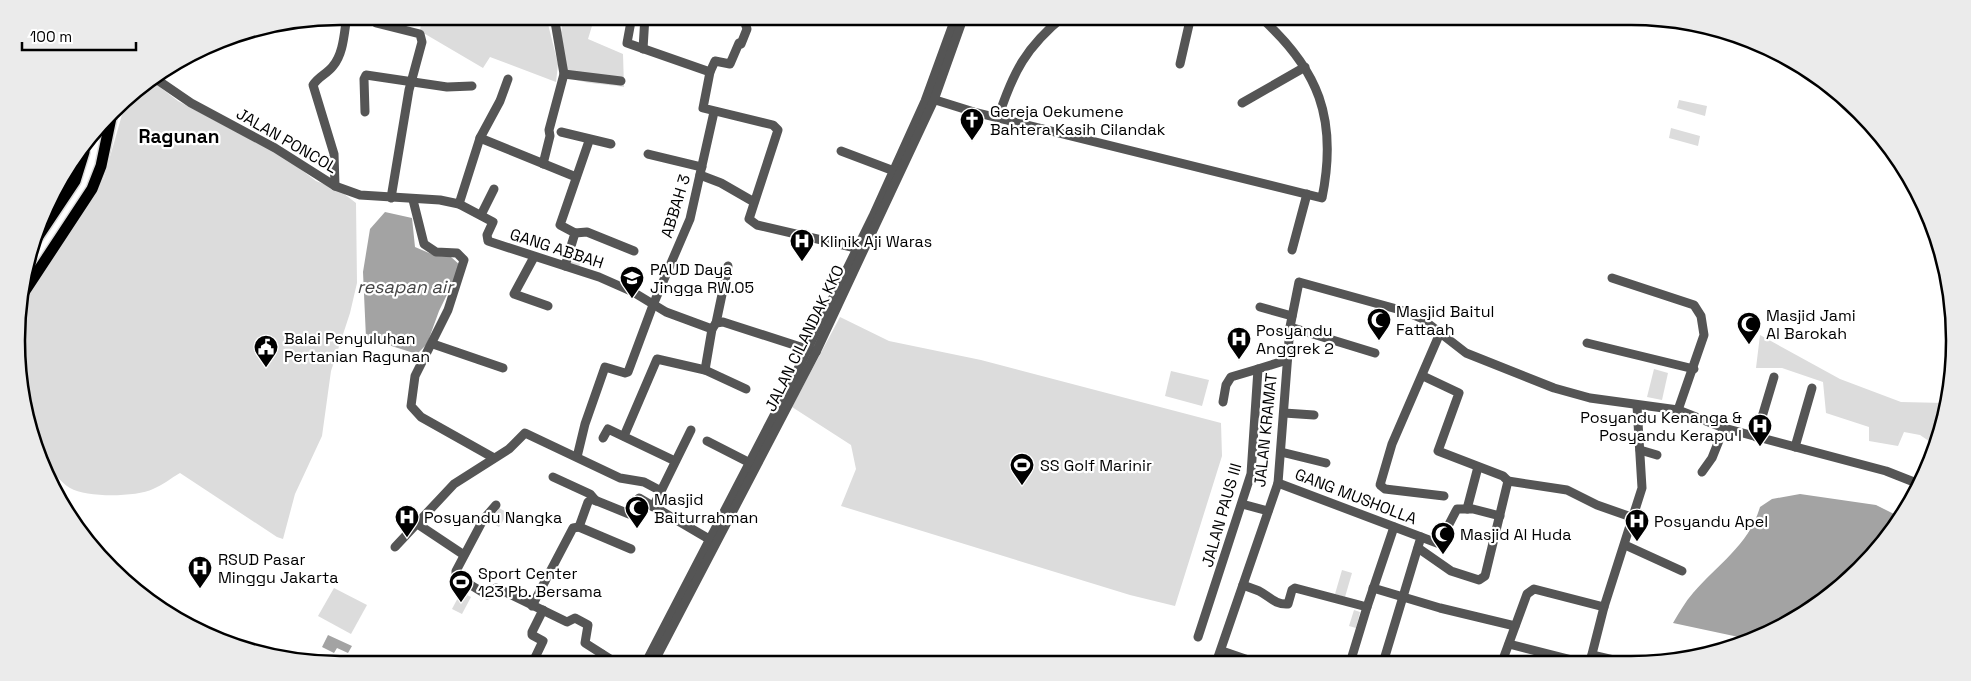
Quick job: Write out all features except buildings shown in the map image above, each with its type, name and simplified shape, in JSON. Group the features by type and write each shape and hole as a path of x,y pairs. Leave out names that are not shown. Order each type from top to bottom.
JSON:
{"main road":[{"path":"30,283 92,189 101,166 110,125"},
{"path":"48,222 75,181 82,160"}],"street":[{"path":"335,186 334,154 313,85 319,76 333,66 341,49 345,25"},
{"path":"384,25 420,34 422,42 411,81 391,198"},
{"path":"543,164 550,136 549,130 564,74 556,25"},
{"path":"630,25 627,43 710,72"},
{"path":"643,49 645,25"},
{"path":"746,25 747,28 730,64 715,61 710,72 703,108 773,125 778,130 749,219 751,223 856,248"},
{"name":"JALAN CILANDAK KKO","path":"845,281 856,248 930,98 953,25"},
{"name":"JALAN CILANDAK KKO","path":"652,656 812,350 930,98 960,25"},
{"path":"998,118 1008,86 1024,57 1053,25"},
{"path":"1180,64 1189,25"},
{"path":"930,98 998,118 1322,198 1327,172 1328,145 1325,119 1318,92 1305,67 1285,39 1269,25"},
{"path":"1242,104 1305,67"},
{"path":"564,74 621,81"},
{"path":"365,112 364,79 366,75 447,87 472,86"},
{"path":"459,204 480,138 500,101 508,80"},
{"name":"JALAN PONCOL","path":"160,82 191,103 275,148 335,186 360,195 413,200"},
{"name":"ABBAH 3","path":"577,457 585,424 605,367 625,374 628,372 652,305 686,232 714,112"},
{"path":"561,132 611,144"},
{"path":"480,138 576,177"},
{"path":"589,140 560,225 575,233 588,232 634,251"},
{"path":"841,152 894,171"},
{"path":"648,154 701,171 754,202"},
{"path":"494,189 481,215 459,204 440,200 413,200 424,244 436,252 457,253 464,260 448,310 433,344 415,376 411,406 421,417 494,458"},
{"path":"1292,250 1307,194"},
{"name":"GANG ABBAH","path":"481,215 493,222 487,236 488,241 620,285 666,312 714,326 723,322 812,350"},
{"path":"565,266 575,233"},
{"path":"534,256 514,294 548,306"},
{"path":"705,370 728,266"},
{"path":"1612,278 1694,305 1701,316 1704,336 1694,369 1678,410"},
{"name":"JALAN KRAMAT","path":"1219,656 1278,484 1290,327 1299,282 1404,311 1420,318 1443,335"},
{"path":"1260,307 1292,316"},
{"path":"1290,327 1375,352"},
{"path":"1444,496 1385,489 1380,485 1392,444 1433,350 1443,335 1466,353 1554,388 1590,398 1637,406 1678,410 1724,428 1886,471 1912,481"},
{"path":"1587,343 1694,369"},
{"path":"433,344 503,368"},
{"path":"624,436 657,358 705,370 746,390"},
{"path":"1222,402 1226,385 1231,377 1287,360"},
{"name":"JALAN PAUS III","path":"1198,637 1242,504 1253,458 1258,369"},
{"path":"1423,376 1458,393 1438,451 1503,476 1508,481 1567,490 1597,505 1634,518"},
{"path":"1756,437 1774,377"},
{"path":"1795,447 1812,388"},
{"path":"1592,656 1604,607 1634,518 1642,488 1637,406"},
{"path":"1284,413 1314,415"},
{"path":"1702,472 1712,458 1724,428"},
{"path":"603,438 608,429 675,461"},
{"path":"653,507 691,430"},
{"path":"395,547 454,484 509,449 525,433 620,478 644,482 660,491"},
{"path":"707,441 754,464"},
{"path":"1640,450 1658,455"},
{"path":"1281,452 1326,463"},
{"name":"JALAN CILANDAK KKO","path":"652,656 709,539 754,464"},
{"path":"1467,509 1478,467"},
{"path":"553,477 590,494 596,501"},
{"path":"1420,542 1451,571 1479,580 1485,576 1508,481"},
{"name":"GANG MUSHOLLA","path":"1278,484 1394,527 1420,542"},
{"path":"580,527 588,502 592,499 629,514 638,498 709,539"},
{"path":"1242,504 1268,511"},
{"path":"496,505 483,520 455,574 487,595 496,588 567,622 575,618 588,625 585,643 605,656"},
{"path":"1420,542 1437,543 1442,531 1446,530 1457,509 1467,509 1500,516"},
{"path":"416,523 464,555"},
{"path":"532,606 573,528 580,527 631,549"},
{"path":"1352,656 1394,527"},
{"path":"1385,656 1420,542"},
{"path":"1625,545 1682,572"},
{"path":"1243,586 1261,592 1270,600 1285,604 1288,604 1292,590 1295,588 1367,607"},
{"path":"1373,588 1440,608 1515,626"},
{"path":"1504,656 1527,594 1534,589 1604,607"},
{"path":"536,656 543,641 532,635 532,632 543,610"},
{"path":"1509,644 1556,656"},
{"path":"1222,650 1238,656"}],"shaded area":[{"path":"421,25 548,25 558,64 556,82 490,57 483,68 420,31"},
{"path":"562,25 592,25 588,39 623,54 624,87 587,82 568,77 561,33"},
{"path":"156,84 178,101 286,158 316,181 339,190 356,203 357,283 350,313 331,371 322,436 295,494 283,539 277,537 180,473 145,492 124,495 99,495 78,491 70,488 55,474 42,442 31,402 25,340 28,297 104,178 123,112"},
{"path":"1679,100 1707,106 1705,116 1677,108"},
{"path":"1671,128 1700,136 1698,146 1669,138"},
{"path":"569,251 583,255 578,270 564,265"},
{"path":"840,317 889,341 981,360 1221,423 1222,456 1175,606 1130,595 841,506 856,469 851,445 792,407"},
{"path":"1760,335 1840,379 1901,402 1940,403 1929,441 1920,435 1904,432 1898,446 1869,441 1869,427 1826,413 1823,382 1782,368 1756,368"},
{"path":"1654,369 1668,373 1662,400 1647,397"},
{"path":"1171,371 1209,380 1202,406 1165,396"},
{"path":"499,508 508,513 499,527 491,522"},
{"path":"1342,570 1352,573 1345,597 1335,594"},
{"path":"334,588 367,605 351,634 318,616"},
{"name":"Sport Center 123 Pb. Bersama","path":"461,592 471,597 462,614 452,609"},
{"path":"1354,610 1360,612 1356,628 1349,626"}],"water":[{"name":"resapan air","path":"385,212 412,218 415,247 436,256 451,257 461,266 439,311 427,344 417,354 366,338 363,272 370,229"},
{"path":"1800,494 1876,505 1894,514 1868,549 1839,578 1806,603 1770,623 1738,637 1673,623 1693,593 1740,544 1748,533 1760,507 1772,499"},
{"path":"328,635 352,646 348,653 337,648 334,653 322,647"}],"place":[{"name":"Gereja Oekumene Bahtera Kasih Cilandak","path":"972,141"},
{"name":"Klinik Aji Waras","path":"802,262"},
{"name":"PAUD Daya Jingga RW.05","path":"632,299"},
{"name":"Masjid Baitul Fattaah","path":"1379,341"},
{"name":"Masjid Jami Al Barokah","path":"1749,345"},
{"name":"Posyandu Anggrek 2","path":"1239,360"},
{"name":"Balai Penyuluhan Pertanian Ragunan","path":"266,368"},
{"name":"Posyandu Kenanga & Posyandu Kerapu I","path":"1760,447"},
{"name":"SS Golf Marinir","path":"1022,486"},
{"name":"Masjid Baiturrahman","path":"637,529"},
{"name":"Posyandu Nangka","path":"407,538"},
{"name":"Posyandu Apel","path":"1637,542"},
{"name":"Masjid Al Huda","path":"1443,555"},
{"name":"RSUD Pasar Minggu Jakarta","path":"200,589"},
{"name":"Sport Center 123 Pb. Bersama","path":"461,603"}],"district":[{"name":"Ragunan","path":"179,136"}]}
